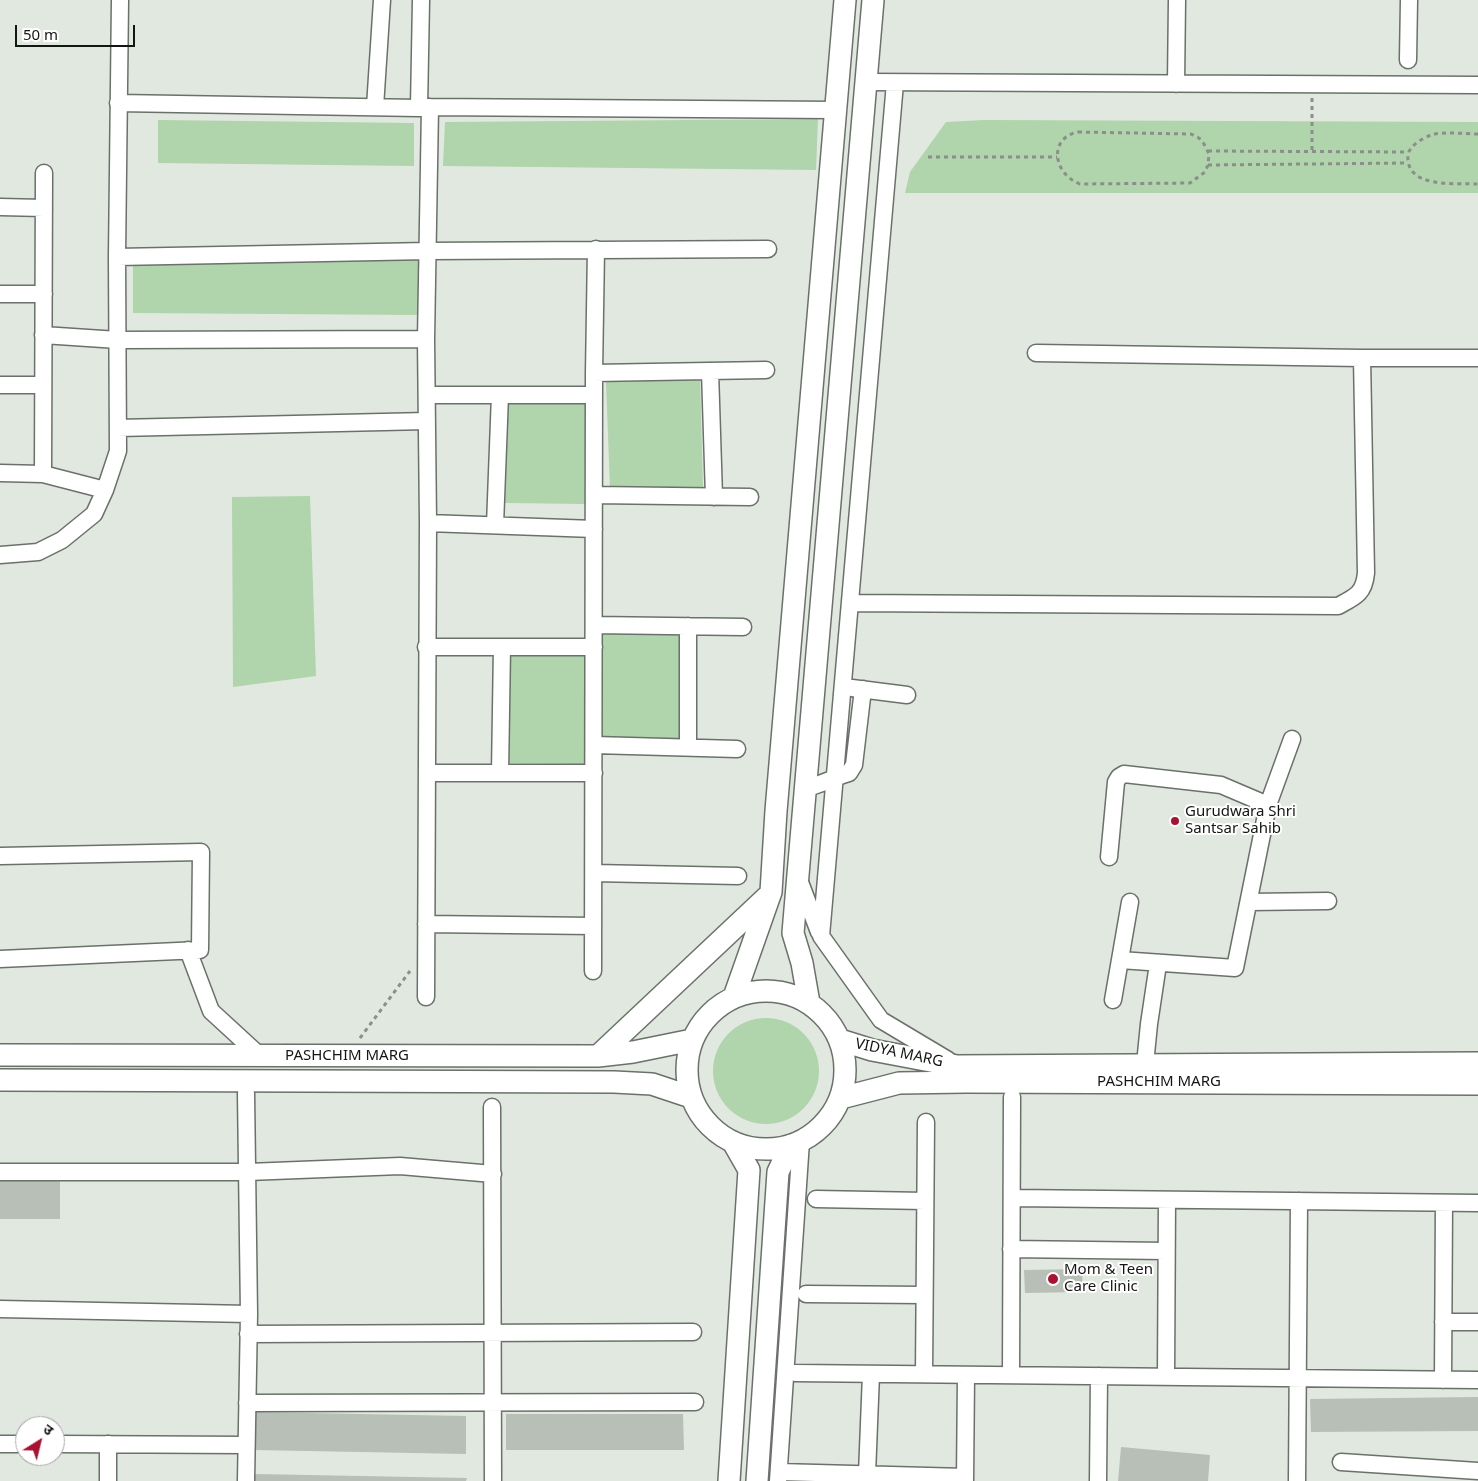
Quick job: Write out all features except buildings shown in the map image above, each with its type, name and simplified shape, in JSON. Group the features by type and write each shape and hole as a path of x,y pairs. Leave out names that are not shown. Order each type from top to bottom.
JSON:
{"main road":[{"path":"734,997 771,892 776,802 834,110 845,0"},
{"path":"809,1003 802,963 793,932 873,0"},
{"path":"598,1056 771,892"},
{"name":"VIDYA MARG","path":"759,990 785,992 809,1003 822,1013 832,1025 840,1040 846,1069 841,1098 835,1111 826,1122 816,1132 796,1143 772,1149 752,1148 733,1142 722,1136 704,1119 691,1096 687,1078 687,1058 692,1040 702,1022 717,1007 734,997 759,990"},
{"name":"PASHCHIM MARG","path":"0,1055 598,1056 633,1052 692,1040"},
{"name":"VIDYA MARG","path":"840,1040 872,1050 957,1066"},
{"name":"PASHCHIM MARG","path":"957,1066 1478,1063"},
{"name":"PASHCHIM MARG","path":"0,1080 614,1082 652,1084 691,1096"},
{"name":"PASHCHIM MARG","path":"841,1098 899,1083 1478,1084"},
{"path":"728,1481 749,1170 733,1142"},
{"path":"757,1481 778,1172 796,1143"}],"street":[{"path":"0,554 38,552 62,540 94,514 105,490 118,451 117,257 120,0"},
{"path":"375,107 382,0"},
{"path":"422,0 428,251 426,339 428,523 426,996"},
{"path":"1176,84 1177,0"},
{"path":"1408,0 1408,60"},
{"path":"866,82 1478,85"},
{"path":"821,936 895,83"},
{"path":"118,103 834,110"},
{"path":"43,474 44,173"},
{"path":"0,207 44,208"},
{"path":"117,257 428,251 768,248"},
{"path":"593,971 596,249"},
{"path":"0,294 44,294"},
{"path":"44,335 118,340 426,339"},
{"path":"1036,353 1478,358"},
{"path":"850,602 1338,606 1356,597 1365,585 1362,358"},
{"path":"594,373 766,370"},
{"path":"710,371 714,497"},
{"path":"0,385 43,385"},
{"path":"427,395 594,395"},
{"path":"495,525 500,395"},
{"path":"118,428 427,421"},
{"path":"0,473 43,474 105,490"},
{"path":"594,495 750,497"},
{"path":"428,523 594,529"},
{"path":"594,625 742,627"},
{"path":"688,626 688,747"},
{"path":"426,647 594,647"},
{"path":"500,773 502,647"},
{"path":"843,686 907,695"},
{"path":"806,788 820,785 835,777 849,773 854,765 863,689"},
{"path":"1120,960 1235,968 1268,805 1292,739"},
{"path":"594,744 737,749"},
{"path":"427,773 594,774"},
{"path":"1110,857 1116,782 1124,774 1221,785 1268,805"},
{"path":"0,856 200,852 200,950 0,959"},
{"path":"594,873 738,876"},
{"path":"798,877 821,936 881,1020 957,1066"},
{"path":"1249,902 1328,901"},
{"path":"1113,1000 1130,902"},
{"path":"426,924 594,926"},
{"path":"188,950 212,1011 260,1056"},
{"path":"1145,1064 1158,964"},
{"path":"246,1093 249,1314 246,1481"},
{"path":"1011,1375 1012,1096"},
{"path":"492,1107 493,1481"},
{"path":"924,1374 926,1122"},
{"path":"796,1143 779,1476 867,1474 965,1479 966,1375"},
{"path":"0,1172 248,1172 400,1166 492,1174"},
{"path":"1012,1198 1478,1203"},
{"path":"816,1199 925,1201"},
{"path":"1166,1377 1167,1200"},
{"path":"1297,1481 1299,1202"},
{"path":"1443,1380 1444,1203"},
{"path":"1011,1249 1166,1251"},
{"path":"806,1294 924,1295"},
{"path":"0,1309 249,1314"},
{"path":"1443,1322 1478,1322"},
{"path":"248,1334 693,1332"},
{"path":"795,1373 1478,1380"},
{"path":"867,1474 871,1374"},
{"path":"1098,1481 1099,1376"},
{"path":"247,1403 695,1402"},
{"path":"0,1444 15,1444"},
{"path":"65,1444 246,1445"},
{"path":"108,1444 108,1481"},
{"path":"1341,1462 1478,1471"}],"path":[{"path":"1312,85 1312,151"},
{"path":"1078,132 1191,134 1198,138 1208,151 1208,165 1205,172 1190,184 1080,184 1066,177 1061,170 1057,156 1058,149 1067,136 1078,132"},
{"path":"1478,134 1431,135 1415,144 1408,152 1408,163 1420,178 1436,183 1478,184"},
{"path":"1208,151 1408,152"},
{"path":"928,157 1057,156"},
{"path":"1208,165 1408,163"},
{"path":"345,1056 371,1026 426,951"}],"green space":[{"path":"818,119 816,170 443,166 445,122"},
{"path":"158,120 414,123 414,166 158,163"},
{"path":"984,120 1478,122 1478,193 905,193 910,172 946,122"},
{"path":"133,248 418,250 418,315 133,313"},
{"path":"700,379 703,487 610,489 606,382"},
{"path":"506,400 587,401 586,504 505,503"},
{"path":"310,496 316,676 233,687 232,497"},
{"path":"600,633 684,634 683,741 599,740"},
{"path":"507,655 587,656 586,764 506,763"},
{"path":"766,1018 786,1022 803,1034 815,1051 819,1071 815,1091 803,1108 786,1120 766,1124 746,1120 729,1108 717,1091 713,1071 717,1051 729,1034 746,1022"}],"place":[{"name":"Gurudwara Shri Santsar Sahib","path":"1175,821"},
{"name":"Mom & Teen Care Clinic","path":"1053,1279"}]}
